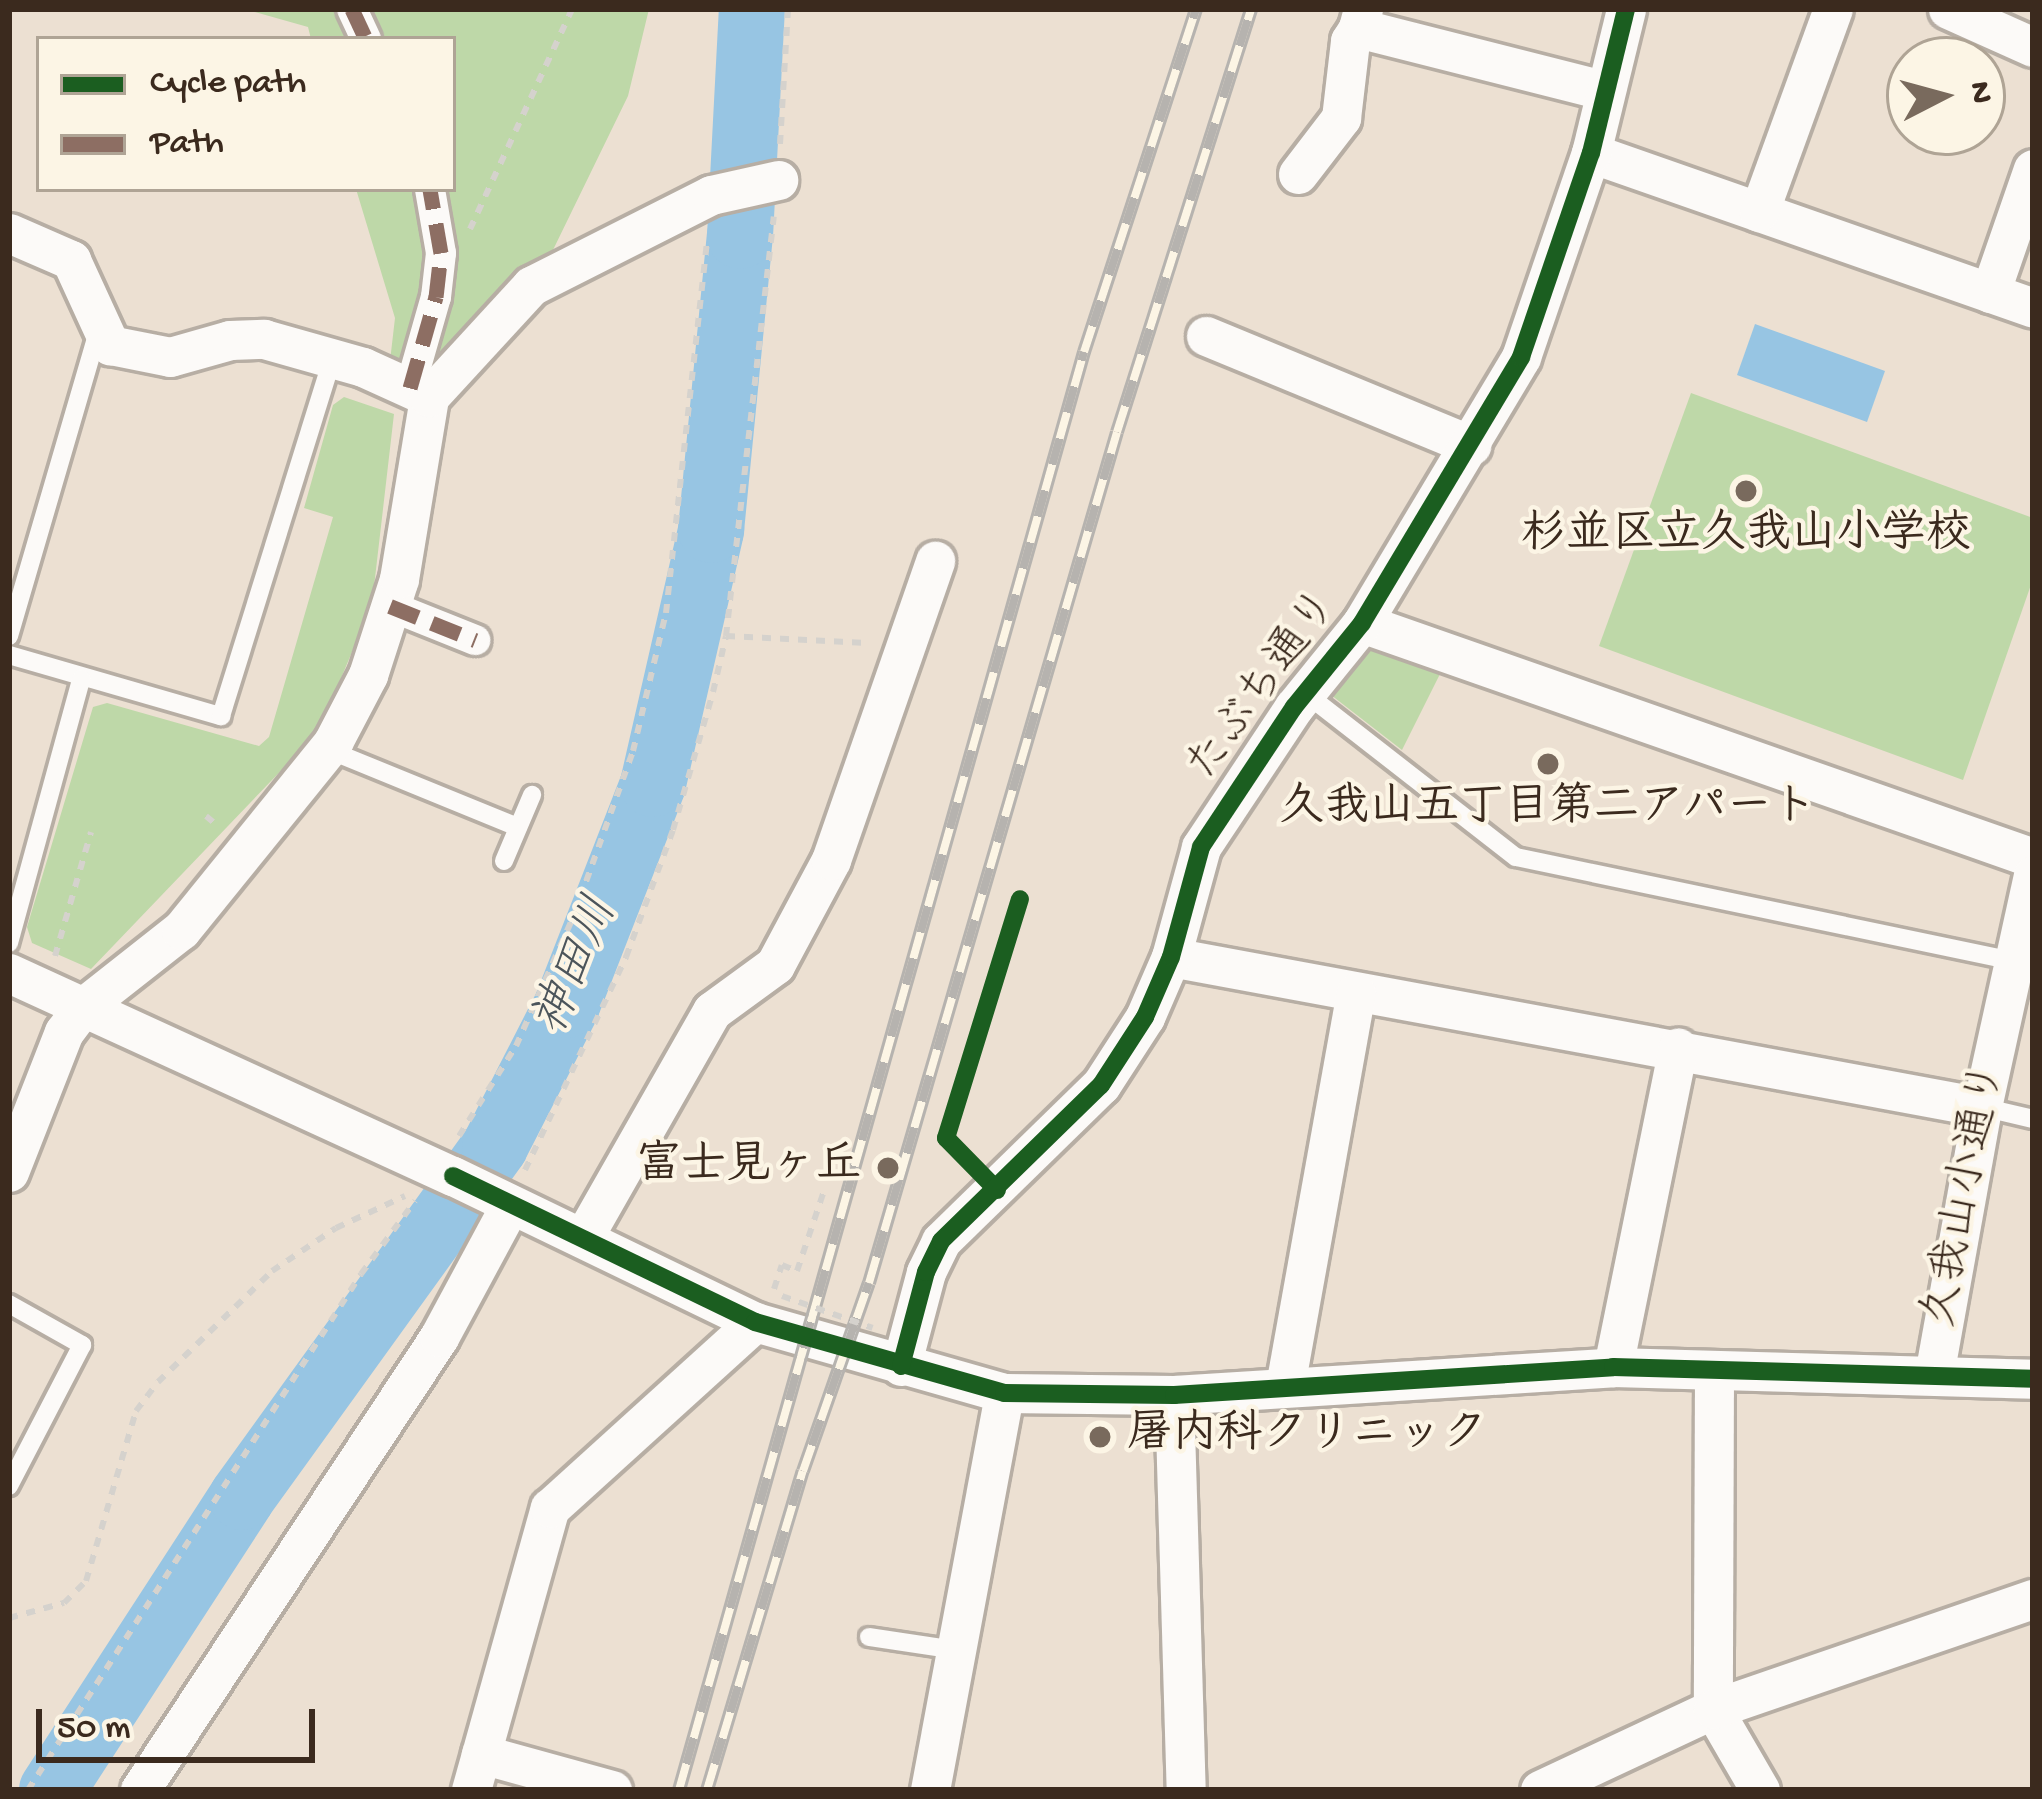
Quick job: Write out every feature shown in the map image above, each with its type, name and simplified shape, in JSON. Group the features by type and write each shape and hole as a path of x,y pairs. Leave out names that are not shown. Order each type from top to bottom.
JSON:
{"street":[{"name":"たぶち通り","path":"901,1366 926,1272 941,1241 1101,1085 1145,1017 1172,956 1201,847 1305,694 1362,623 1521,357 1591,153 1626,9"},
{"path":"1759,212 1833,9"},
{"path":"1948,9 2033,47"},
{"path":"1298,174 1341,118 1350,41 1360,19 1603,90"},
{"path":"1591,153 2033,308"},
{"path":"1990,293 2033,170"},
{"path":"420,393 531,286 719,193 778,181"},
{"path":"9,1172 64,1032 83,1007 181,930 329,750 368,675 390,606 436,297 441,253 431,192"},
{"path":"9,233 71,260 110,345 170,357 230,340 264,339 333,357 420,393"},
{"path":"1206,336 1471,446"},
{"path":"583,1238 712,1011 776,965 831,860 935,561"},
{"path":"390,606 475,640"},
{"path":"1362,623 2032,877"},
{"name":"久我山小通り","path":"1934,1375 1982,1107 2032,877"},
{"path":"1172,956 1982,1107"},
{"path":"27,981 436,1186 503,1202 901,1366 1004,1393 1174,1395 1613,1367 2033,1379"},
{"path":"1285,1386 1355,992"},
{"path":"1613,1367 1678,1048"},
{"path":"140,1790 439,1337 503,1202"},
{"path":"612,1790 476,1772 550,1508 768,1309"},
{"path":"1714,1372 1713,1709 1760,1790"},
{"path":"930,1790 1004,1393"},
{"path":"1174,1395 1186,1790"},
{"path":"1540,1790 1713,1709 2033,1599"}],"lane":[{"path":"9,635 101,324"},
{"path":"9,655 221,716 333,357"},
{"path":"9,943 81,679"},
{"path":"1305,694 1516,857 2013,961"},
{"path":"329,750 518,827"},
{"path":"504,861 532,795"},
{"path":"1982,1107 2033,1119"},
{"path":"9,1304 82,1345 9,1486"},
{"path":"869,1636 956,1650"}],"path":[{"path":"441,253 460,249 572,9"},
{"path":"503,1202 626,957 673,830 727,636 778,181 788,9"},
{"path":"28,1790 361,1274 436,1186 516,1046 574,915 633,752 666,613 719,193"},
{"path":"727,636 904,646"},
{"path":"27,981 91,832"},
{"path":"9,1618 64,1603 86,1581 136,1411 220,1318 272,1270 336,1228 400,1196 436,1186"},
{"path":"825,1189 797,1271 782,1265 768,1309 873,1328"}],"green space":[{"path":"244,9 649,9 628,96 552,252 433,377 390,361 395,318 357,192 456,192 456,36 310,36 308,27"},
{"path":"1691,393 2033,518 2033,579 1963,780 1599,646"},
{"path":"344,397 394,414 372,604 319,731 91,969 32,943 27,927 93,707 107,703 259,746 269,737 333,517 304,508 333,405"},
{"path":"1359,642 1443,668 1402,750 1331,695"}],"water":[{"path":"1755,324 1885,371 1867,422 1737,375"}],"waterway":[{"name":"神田川","path":"52,1790 242,1497 495,1146 567,1005 653,784 711,530 740,236 752,9"}],"railway":[{"path":"679,1790 1084,352 1196,9"},
{"path":"707,1790 803,1471 869,1283 1117,432 1251,9"}],"marked path":[{"path":"352,9 365,36"},
{"path":"410,388 436,297 441,253 431,192"},
{"path":"390,606 475,640"}],"cycle path":[{"path":"901,1366 926,1272 941,1241 1101,1085 1145,1017 1171,957 1201,847 1294,707 1362,623 1521,357 1591,153 1626,9"},
{"path":"997,1190 946,1138 1020,899"},
{"path":"453,1176 755,1322 1004,1393 1174,1395 1613,1367 2033,1379"}],"place":[{"name":"杉並区立久我山小学校","path":"1746,491"},
{"name":"久我山五丁目第二アパート","path":"1548,764"},
{"name":"富士見ヶ丘","path":"888,1168"},
{"name":"屠内科クリニック","path":"1100,1437"}]}
